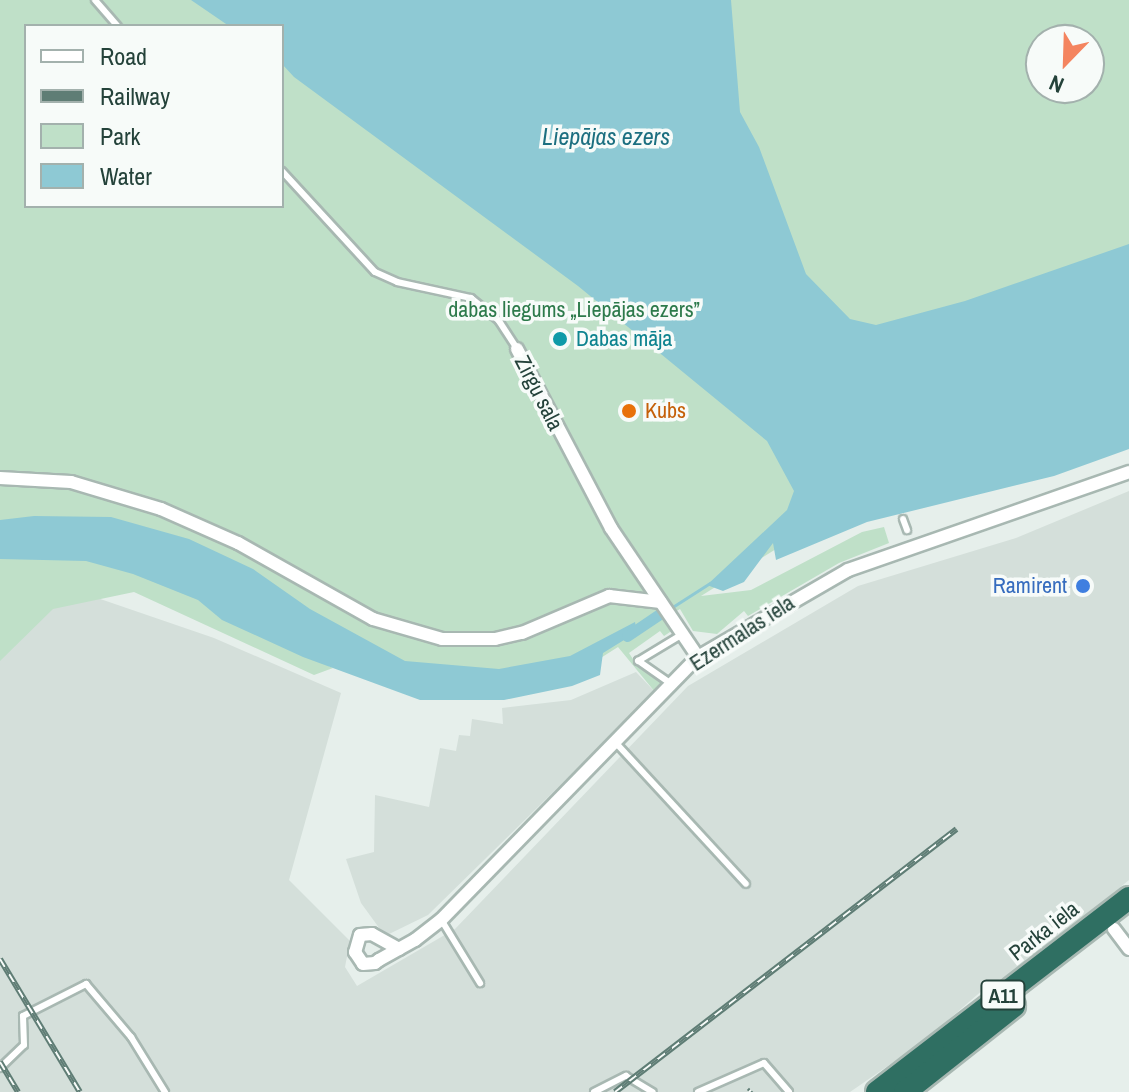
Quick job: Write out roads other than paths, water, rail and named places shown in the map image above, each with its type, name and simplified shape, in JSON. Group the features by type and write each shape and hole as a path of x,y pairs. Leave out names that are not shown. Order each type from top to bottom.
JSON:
{"highway":[{"name":"Parka iela","path":"877,1092 1129,898"},
{"name":"Parka iela","path":"905,1092 1121,923"}],"street":[{"name":"Zirgu sala","path":"517,349 578,472 698,657"},
{"name":"Ezermalas iela","path":"399,949 441,920 698,657 848,570 1129,472"},
{"path":"0,478 71,482 161,509 238,543 339,603 431,637 495,639 522,633 609,596 661,602"},
{"path":"1121,923 1129,949"}],"lane":[{"path":"95,0 116,24"},
{"name":"Zirgu sala","path":"284,173 375,272 397,282 471,298 499,321 517,349"},
{"path":"903,519 907,530"},
{"path":"670,683 638,661 681,635"},
{"path":"615,742 746,884"},
{"path":"441,920 480,983"},
{"path":"0,1068 24,1045 23,1016 86,984 131,1037 165,1092"},
{"path":"698,1092 764,1063 789,1092"},
{"path":"594,1092 626,1076 653,1092"}],"water":[{"name":"Liepājas ezers","path":"191,0 731,0 740,112 759,147 806,274 850,319 876,325 965,301 1129,244 1129,449 1054,476 867,522 776,560 773,543 744,582 723,591 707,585 787,510 794,491 767,441 578,286 294,77 284,66 284,24 226,24"},
{"path":"34,516 111,517 189,539 253,569 310,609 405,661 499,669 570,656 635,622 637,632 603,653 600,675 572,686 504,700 420,700 303,657 222,620 198,600 133,574 86,561 0,559 0,520"}],"waterway":[{"path":"674,606 710,583"},
{"path":"627,636 660,614"}],"railway":[{"path":"615,1092 956,829"},
{"path":"0,959 80,1092"},
{"path":"0,1062 18,1092"}],"place":[{"name":"Dabas māja","path":"560,339"},
{"name":"Kubs","path":"629,411"},
{"name":"Ramirent","path":"1083,586"}],"park label":[{"name":"dabas liegums „Liepājas ezers”","path":"574,310"}]}
